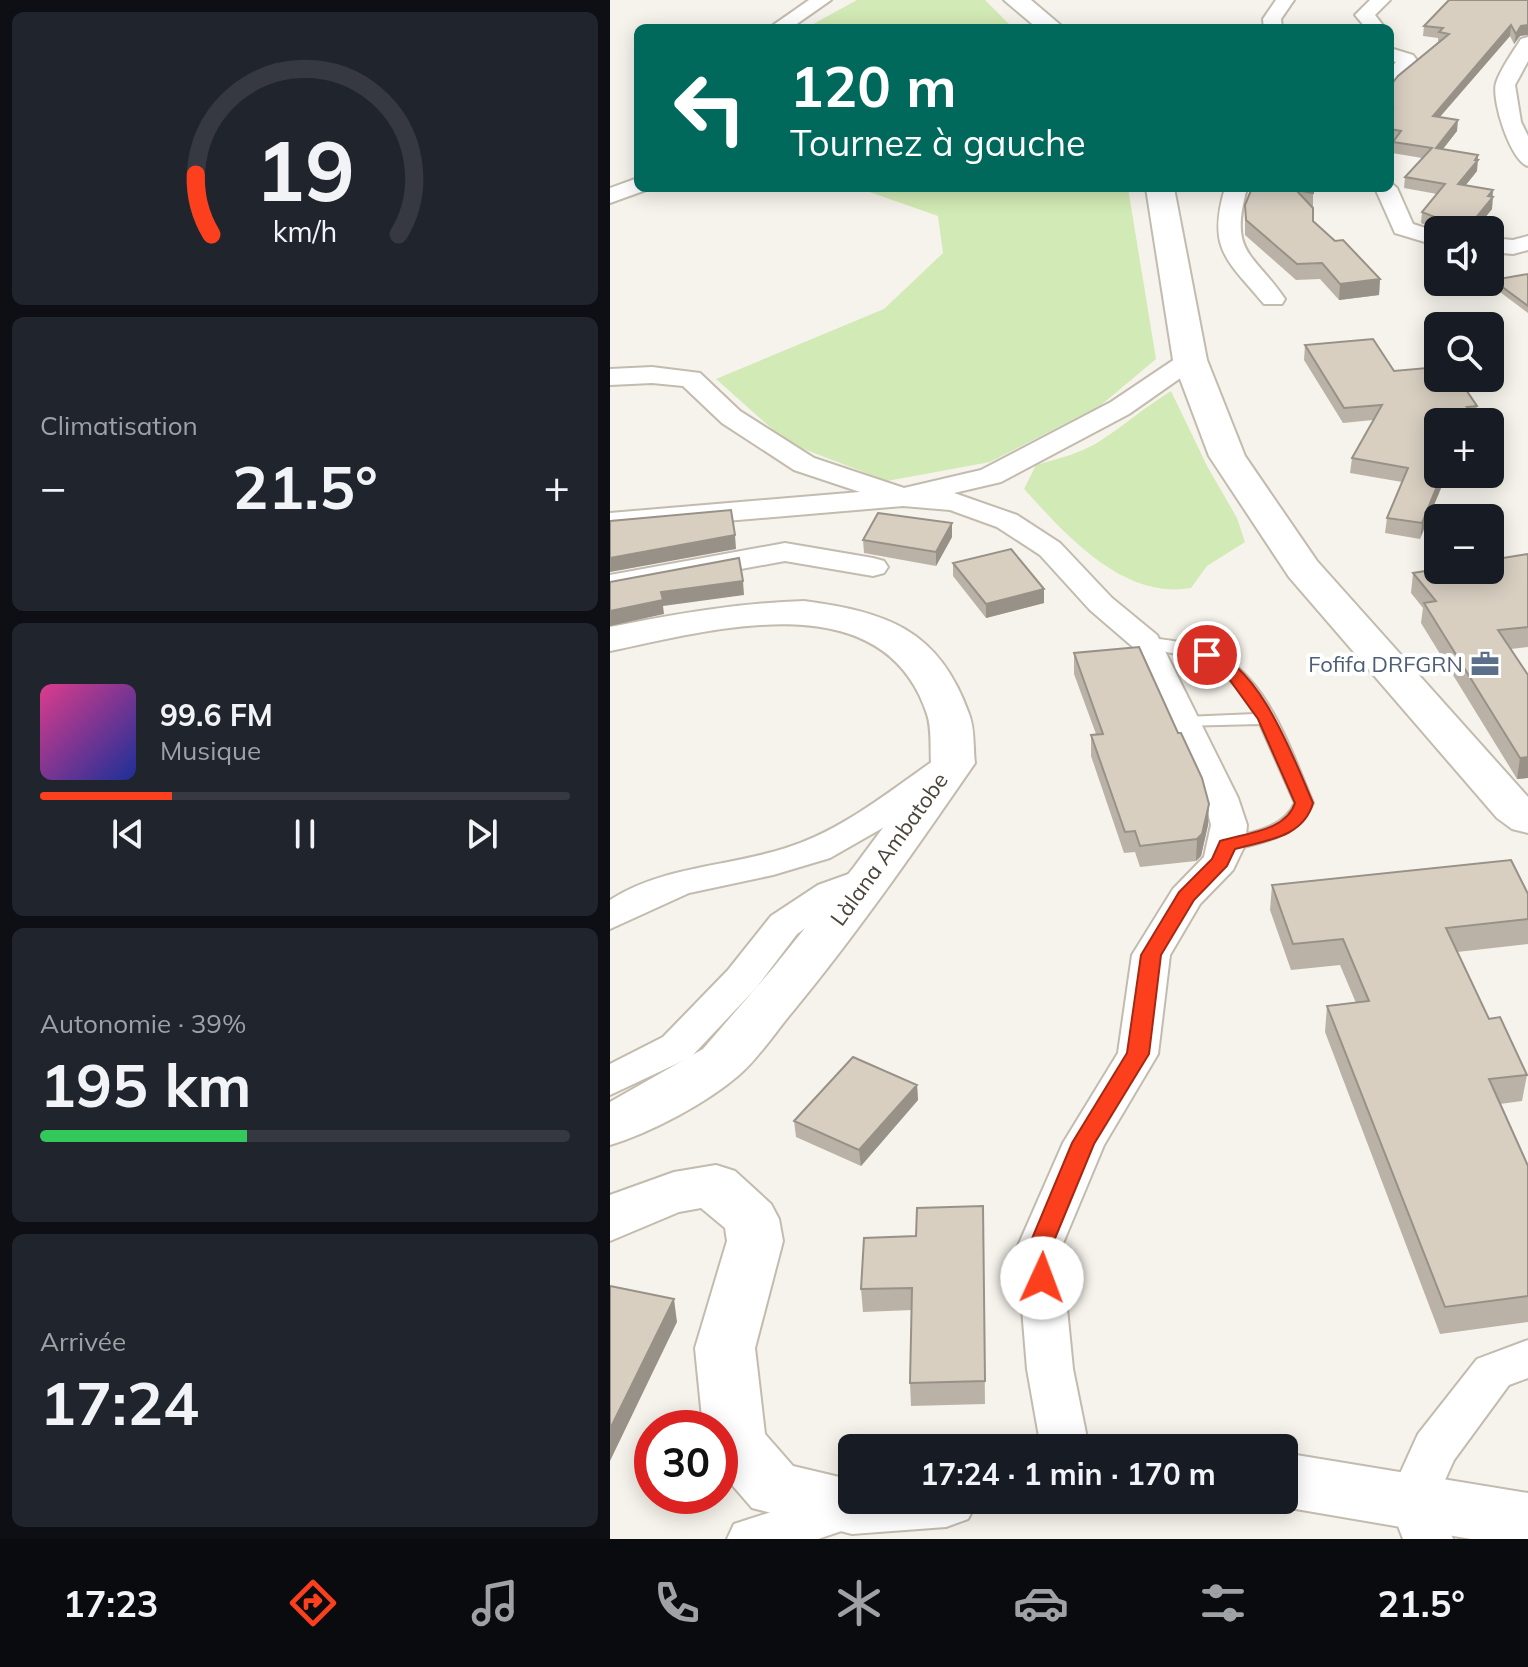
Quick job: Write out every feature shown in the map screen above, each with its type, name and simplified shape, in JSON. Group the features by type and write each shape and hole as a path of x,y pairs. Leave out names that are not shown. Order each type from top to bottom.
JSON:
{"street":[{"path":"784,24 822,0"},
{"path":"1016,0 1047,24"},
{"path":"1273,24 1272,19 1285,0"},
{"path":"1372,24 1364,15 1381,0"},
{"path":"1528,43 1505,85 1511,122 1528,160"},
{"path":"1394,55 1406,59 1405,65 1394,77"},
{"path":"610,196 634,187"},
{"path":"1161,192 1190,360 1227,456 1303,569 1513,808 1528,819"},
{"path":"1235,192 1227,217 1227,236 1234,252 1273,299"},
{"path":"1388,192 1403,228 1424,235"},
{"path":"1504,246 1528,243"},
{"path":"610,522 903,497 991,476 1120,408 1190,360"},
{"path":"610,377 652,375 691,379 731,417 804,464 903,497 954,502 1007,521 1050,549 1101,604 1146,642 1221,798 1229,825 1227,845 1220,862 1186,897 1151,955 1138,1054 1084,1143 1039,1248 1050,1369 1062,1434"},
{"path":"610,584 785,552 873,567"},
{"name":"Làlana Ambatobe","path":"610,639 764,610 842,615 905,644 931,676 948,715 953,763 871,878 791,980 721,1062 669,1095 610,1126"},
{"path":"610,917 621,909 691,879 798,857 867,823 953,763"},
{"path":"610,1081 677,1047 742,979 784,925 831,893 871,878"},
{"path":"610,1220 662,1194 688,1187 716,1186 751,1219 755,1241 725,1348 735,1444 774,1489 838,1504"},
{"path":"1420,1520 1435,1448 1493,1372 1528,1359"},
{"path":"1298,1484 1420,1520 1528,1521"},
{"path":"752,1539 838,1511"}],"lane":[{"path":"1146,642 1207,655 1230,669 1267,719 1304,803 1301,814 1290,827 1227,845"},
{"path":"1185,722 1267,719"}],"green space":[{"path":"857,0 985,0 1009,24 813,24"},
{"path":"869,192 1129,192 1156,359 1100,406 990,462 887,481 788,443 716,379 884,309 943,253 938,216"},
{"path":"1171,391 1207,466 1237,518 1245,542 1207,566 1191,588 1166,589 1142,584 1098,560 1058,526 1024,489 1036,465 1097,443"}],"building":[{"path":"1449,0 1528,0 1528,25 1521,26 1516,34 1511,25 1433,116 1458,120 1436,148 1478,155 1475,160 1478,160 1458,184 1493,190 1488,196 1493,197 1477,216 1432,216 1422,212 1445,184 1405,177 1432,148 1394,142 1401,131 1394,130 1394,81 1449,34 1439,32 1443,28 1424,26"},
{"path":"1250,192 1298,192 1313,208 1313,221 1335,241 1343,240 1380,279 1340,284 1322,263 1297,264 1246,220 1245,205"},
{"path":"1528,274 1528,306 1504,288 1504,278"},
{"path":"1373,339 1394,371 1424,368 1424,392 1468,392 1477,406 1424,408 1424,488 1436,488 1430,504 1424,504 1422,523 1387,518 1408,468 1352,458 1382,405 1344,408 1305,345"},
{"path":"731,510 735,535 610,558 610,521"},
{"path":"878,513 952,523 936,552 863,540"},
{"path":"1011,549 1044,589 986,604 953,563"},
{"path":"1528,554 1528,627 1498,630 1528,675 1528,757 1520,758 1424,603 1436,601 1413,573 1424,571 1424,584 1504,584 1504,558"},
{"path":"739,558 743,581 661,592 663,600 610,611 610,582"},
{"path":"1139,647 1202,778 1209,804 1202,834 1197,839 1140,846 1135,831 1125,832 1091,735 1103,734 1074,653"},
{"path":"1511,860 1528,894 1528,919 1446,928 1489,1019 1500,1017 1527,1075 1489,1079 1528,1166 1528,1296 1445,1307 1327,1006 1369,1001 1343,939 1293,944 1272,885"},
{"path":"853,1057 917,1085 859,1150 794,1121"},
{"path":"983,1206 985,1381 910,1383 912,1288 861,1289 864,1238 916,1236 917,1208"},
{"path":"610,1286 674,1299 610,1429"}],"place":[{"name":"Fofifa DRFGRN","path":"1485,664"}],"route":[{"path":"1042,1278 1039,1248 1084,1143 1138,1054 1151,955 1186,897 1220,862 1227,845 1290,827 1301,814 1304,803 1267,719 1230,669 1207,655"}]}
